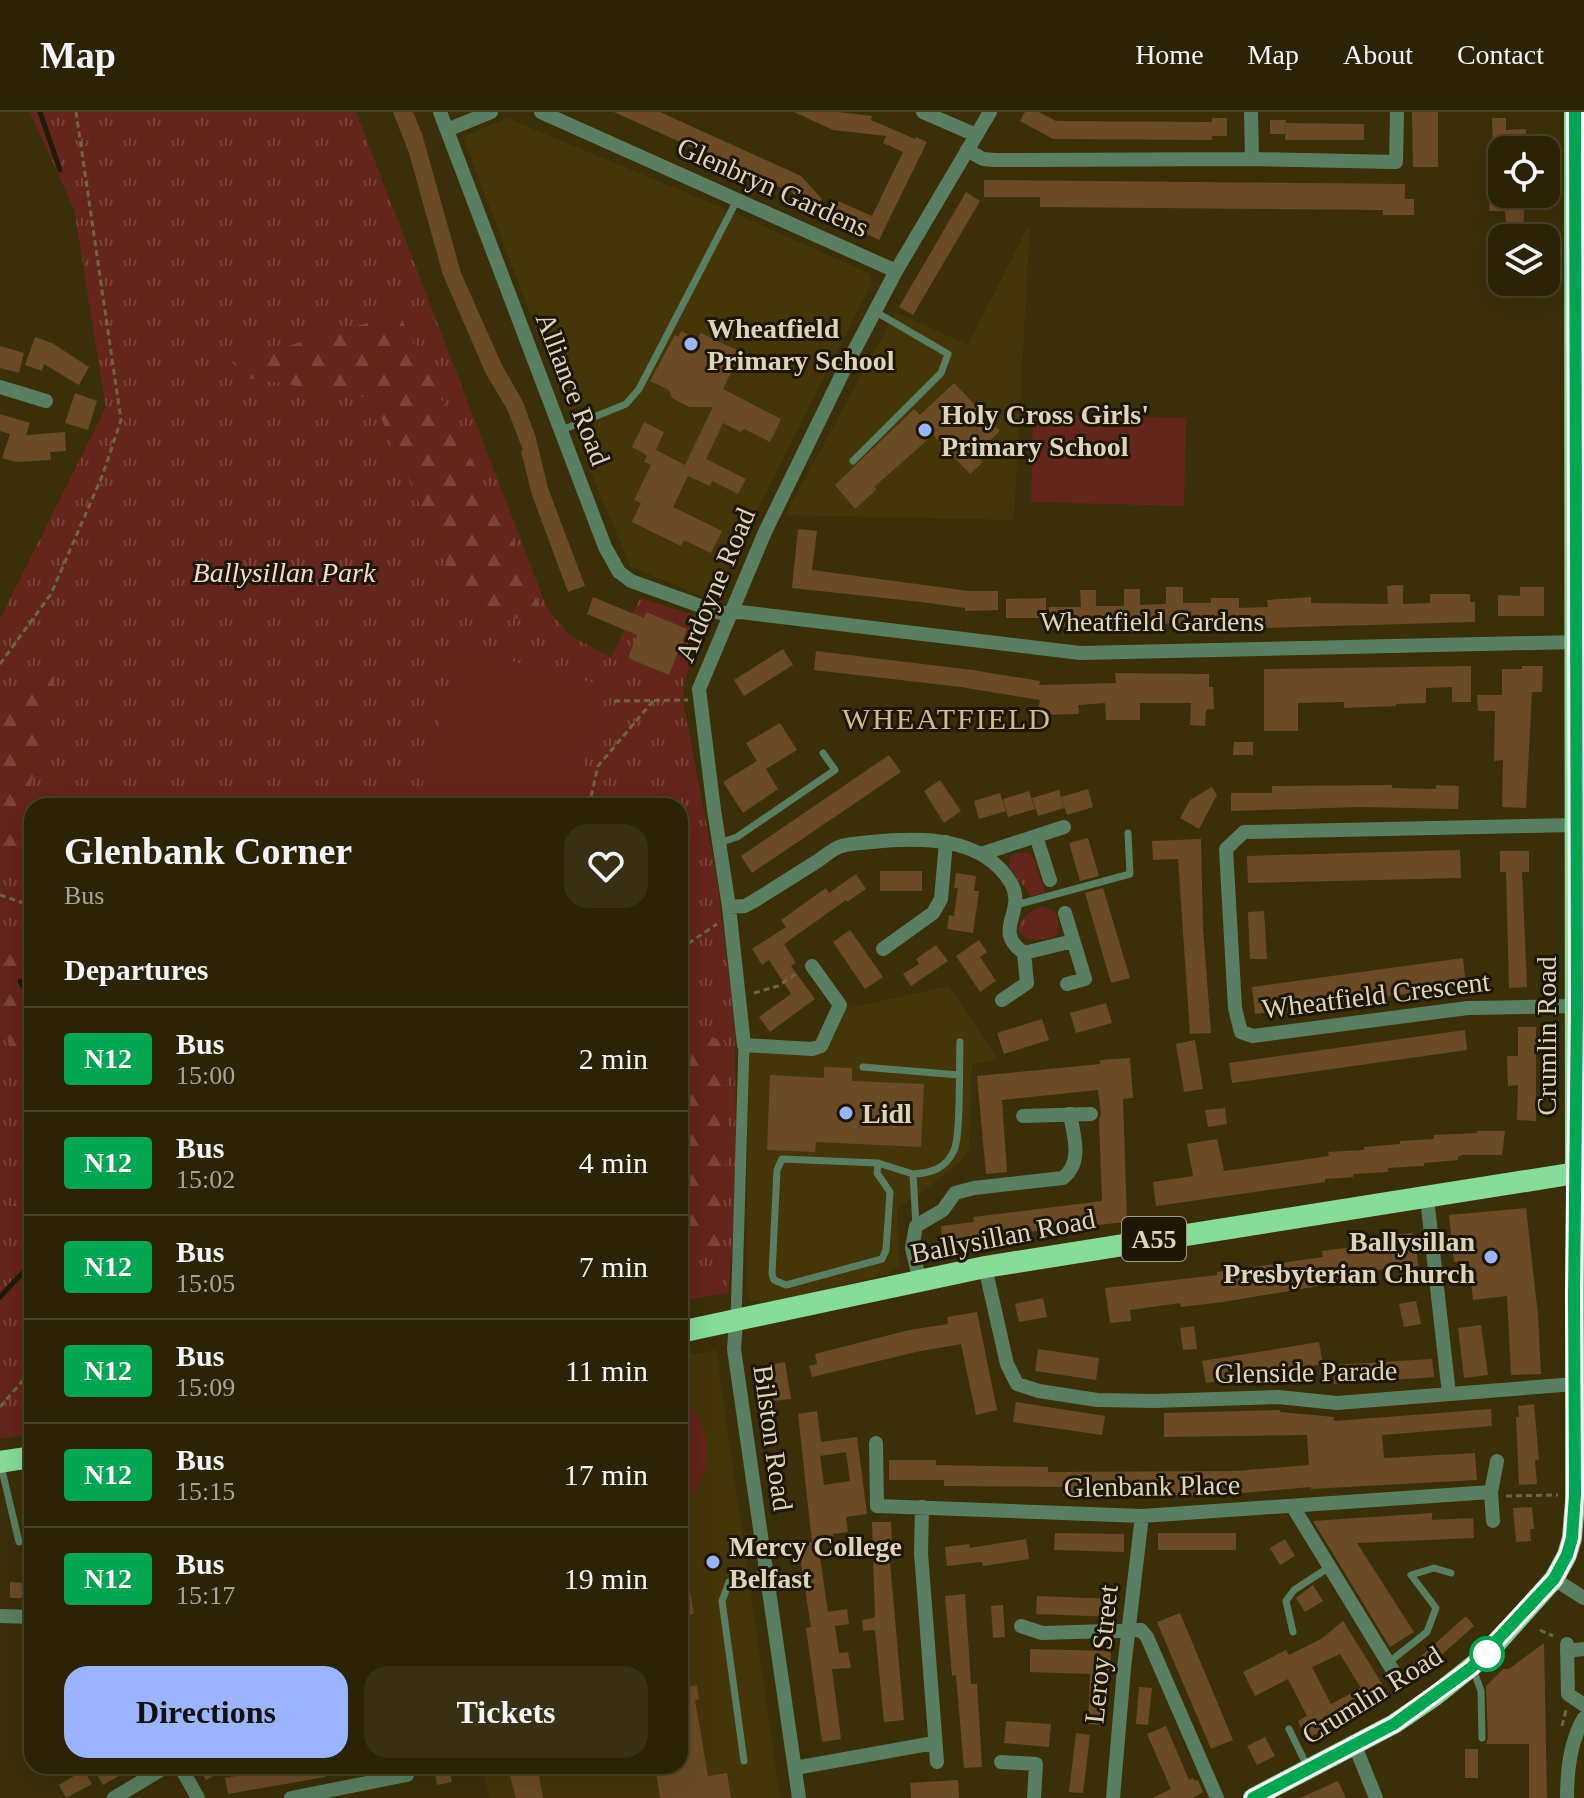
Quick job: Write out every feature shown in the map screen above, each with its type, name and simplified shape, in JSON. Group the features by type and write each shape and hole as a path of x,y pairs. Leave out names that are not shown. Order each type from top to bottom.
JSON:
{"highway":[{"name":"Crumlin Road","path":"1575,112 1580,377 1575,825 1580,1114 1576,1173"},
{"name":"Ballysillan Road","path":"688,1331 985,1267 1576,1173"},
{"path":"0,1462 24,1458"}],"main road":[{"name":"Crumlin Road","path":"1253,1798 1285,1791 1309,1770 1416,1710 1473,1667 1554,1579 1567,1555 1572,1538 1580,1450 1576,1173"}],"street":[{"name":"Alliance Road","path":"440,112 605,547 619,572 631,581 720,613 730,613"},
{"path":"447,130 491,112"},
{"name":"Glenbryn Gardens","path":"541,112 896,271"},
{"path":"923,112 976,135"},
{"name":"Ardoyne Road","path":"736,1322 744,1045 730,911 699,689 730,613 845,368 896,271 990,112"},
{"path":"1251,112 1252,159"},
{"path":"967,150 983,159 995,160 1396,162 1397,112"},
{"path":"0,387 46,401"},
{"name":"Wheatfield Gardens","path":"730,613 940,634 1080,653 1576,642"},
{"name":"Wheatfield Crescent","path":"1575,825 1244,832 1226,849 1235,1008 1241,1032 1253,1036 1468,1008 1577,1006"},
{"path":"981,854 1064,827"},
{"path":"1036,836 1050,880"},
{"path":"730,911 754,901 841,846 886,840 946,842 981,854 996,865 1010,883 1017,898 1008,932 1013,946 1024,953 1073,941"},
{"path":"883,949 933,913 941,899 946,842"},
{"path":"1065,913 1085,979 1067,984"},
{"path":"1002,1000 1027,983 1024,953"},
{"path":"744,1045 812,1049 821,1046 840,1005 812,966"},
{"path":"920,1282 912,1248 916,1226 943,1210 955,1193 1063,1178 1072,1171 1077,1157 1070,1114"},
{"path":"1023,1116 1091,1114"},
{"path":"1427,1198 1449,1394"},
{"name":"Glenside Parade","path":"985,1267 1007,1364 1017,1384 1039,1391 1132,1402 1278,1397 1337,1403 1449,1394 1578,1391"},
{"name":"Bilston Road","path":"736,1322 734,1349 799,1798"},
{"name":"Glenbank Place","path":"876,1443 877,1506 1142,1516 1491,1492"},
{"path":"1493,1521 1491,1492 1497,1461"},
{"path":"922,1507 921,1553 937,1762"},
{"path":"1293,1507 1392,1668"},
{"name":"Leroy Street","path":"1113,1798 1142,1516"},
{"path":"1554,1579 1584,1598"},
{"path":"0,1616 24,1617"},
{"path":"1021,1626 1042,1633 1141,1630 1147,1637 1217,1798"},
{"path":"1584,1649 1567,1647 1568,1694 1584,1705"},
{"path":"1567,1798 1567,1775 1577,1729 1584,1718"},
{"path":"795,1768 934,1743"},
{"path":"1355,1746 1376,1798"},
{"path":"1001,1762 1036,1764 1034,1798"},
{"path":"114,1798 154,1774"},
{"path":"184,1774 198,1798"},
{"path":"291,1798 407,1775"}],"lane":[{"path":"562,430 626,404 639,389 737,199"},
{"path":"853,461 941,373 948,354 876,312"},
{"path":"719,843 737,837 835,770 823,753"},
{"path":"1016,905 1130,874 1128,833"},
{"path":"878,1163 877,1173 890,1192 886,1250 882,1259 786,1285 778,1283 772,1274 778,1163 786,1158 878,1163 913,1174 931,1173 946,1164 956,1148 960,1042"},
{"path":"863,1067 959,1075"},
{"path":"913,1174 916,1226"},
{"path":"0,1462 19,1542"},
{"path":"1293,1632 1286,1601 1294,1590 1328,1568"},
{"path":"1392,1668 1427,1632 1436,1608 1411,1575 1434,1568 1451,1573"},
{"path":"744,1761 722,1601 729,1582 767,1573"},
{"path":"1473,1667 1481,1691 1482,1738"},
{"path":"1289,1729 1309,1770"}],"path":[{"path":"0,664 51,594 103,474 121,420 76,112"},
{"path":"614,701 700,700"},
{"path":"591,798 598,766 653,701"},
{"path":"0,895 24,903"},
{"path":"688,943 730,911"},
{"path":"739,995 759,993 778,986 797,973"},
{"path":"0,1407 24,1379"},
{"path":"1491,1492 1518,1497 1575,1494"}],"shaded area":[{"name":"Wheatfield Primary School","path":"507,118 730,211 868,273 871,278 871,284 712,600 631,567 575,435 595,427 593,416 588,405 567,410 463,137"},
{"name":"Holy Cross Girls' Primary School","path":"1030,223 1014,520 785,515 896,312 968,345"},
{"path":"949,986 998,1060 972,1064 969,1150 960,1162 929,1187 897,1208 899,1265 888,1274 776,1302 750,1301 746,1286 748,1051 821,1055 840,1010"},
{"name":"Mercy College Belfast","path":"716,1350 780,1798 490,1798 483,1774 688,1774 688,1355"}],"green space":[{"name":"Ballysillan Park","path":"30,112 356,112 547,608 570,636 611,657 640,598 706,619 684,683 683,701 717,880 735,1025 736,1203 728,1293 688,1300 688,798 24,798 24,1434 0,1439 0,619 106,407 74,209"},
{"path":"399,314 533,583 543,629 461,596 372,398 248,378 232,362"},
{"path":"1033,414 1186,418 1184,506 1031,502"},
{"path":"459,647 605,686 575,798 419,798"},
{"path":"55,676 28,798 24,798 24,816 12,870 0,846 0,700"},
{"path":"1026,852 1034,858 1045,893 1031,896 1009,867 1013,854"},
{"path":"1043,906 1057,914 1059,931 1054,937 1034,940 1026,937 1018,930 1022,921 1030,912"},
{"path":"24,948 24,1209 13,1207 21,1190 23,1101 0,1010 4,949"},
{"path":"696,1031 725,1042 728,1132 720,1252 688,1247 688,1072"},
{"path":"688,1405 698,1416 706,1440 707,1456 695,1494 688,1498"}],"building":[{"path":"393,112 413,112 422,134 461,273 502,365 523,402 536,438 548,488 585,586 568,592 532,495 523,450 507,409 486,374 443,275 409,153"},
{"path":"614,112 660,112 801,176 822,199 809,211 786,186 786,190"},
{"path":"794,112 872,116 871,120 927,142 879,240 833,217 833,212 838,201 872,216 903,152 883,143 886,136 833,130"},
{"path":"1025,112 1039,112 1056,121 1212,122 1212,118 1227,118 1227,136 1212,136 1212,140 1053,139 1020,121"},
{"path":"1412,112 1438,112 1438,167 1413,167"},
{"path":"1492,118 1506,118 1506,130 1526,129 1526,136 1493,136"},
{"path":"1270,120 1286,120 1285,134 1270,134"},
{"path":"1286,123 1364,124 1364,140 1285,140"},
{"path":"984,180 1405,184 1405,199 1414,199 1414,215 1383,215 1383,210 1040,207 1040,197 984,197"},
{"path":"966,192 980,201 913,315 899,307"},
{"path":"1489,208 1524,208 1524,224 1506,224 1505,211 1489,211"},
{"path":"681,331 697,339 701,333 741,352 723,389 781,419 770,442 723,423 706,459 746,479 738,494 712,481 710,486 688,476 673,507 722,531 711,553 684,540 681,546 632,522 641,503 634,500 651,465 644,462 647,455 632,447 644,422 664,432 656,450 685,465 713,407 689,407 672,398 669,390 650,381 675,335 679,337"},
{"path":"35,337 52,343 89,367 79,385 44,364 42,371 25,365"},
{"path":"0,346 24,353 19,373 0,368"},
{"path":"954,383 1000,431 976,454 983,462 970,474 933,435 874,487 877,489 855,509 835,485 914,409 920,415"},
{"path":"75,393 97,401 88,430 65,423"},
{"path":"0,414 30,423 26,435 65,432 66,451 50,452 51,460 16,462 2,458 10,434 0,431"},
{"path":"798,529 817,531 812,570 969,591 998,591 998,610 965,611 965,608 921,602 792,588"},
{"path":"1403,585 1403,604 1430,603 1430,594 1470,594 1470,602 1475,602 1475,622 1225,629 1225,622 1049,627 1049,607 1081,607 1080,590 1096,590 1096,606 1124,606 1124,589 1140,589 1140,605 1166,604 1166,587 1183,587 1183,603 1211,603 1211,598 1239,598 1239,608 1268,607 1267,600 1311,597 1311,603 1388,604 1387,586"},
{"path":"1520,587 1544,587 1544,616 1498,616 1498,595 1520,596"},
{"path":"593,597 644,618 646,612 687,629 669,675 628,658 637,635 587,614"},
{"path":"1046,598 1046,618 1006,618 1006,599"},
{"path":"783,649 793,665 744,696 734,680"},
{"path":"816,651 972,670 1040,681 1039,685 1116,683 1115,673 1209,674 1214,709 1206,710 1205,726 1190,725 1191,703 1140,703 1140,720 1106,720 1105,703 1078,705 1079,714 1037,715 1040,700 961,687 814,670"},
{"path":"1471,666 1471,702 1452,702 1452,687 1426,688 1426,703 1344,708 1344,702 1298,703 1298,731 1264,731 1264,669"},
{"path":"1522,666 1543,666 1542,692 1532,692 1526,808 1502,807 1503,760 1494,761 1495,711 1478,711 1477,695 1502,695 1502,669 1522,669"},
{"path":"780,723 797,750 766,769 778,789 743,813 723,782 757,761 746,743"},
{"path":"1234,742 1253,742 1253,755 1233,755"},
{"path":"889,755 901,772 752,873 741,856"},
{"path":"940,780 961,811 944,823 924,791"},
{"path":"1392,785 1392,788 1436,789 1436,785 1459,786 1458,809 1361,807 1231,811 1231,793 1272,793 1272,786"},
{"path":"1212,787 1217,795 1199,829 1180,818 1190,800"},
{"path":"1088,789 1093,807 1067,815 1061,797"},
{"path":"1059,790 1064,808 1038,816 1032,798"},
{"path":"1029,791 1035,809 1008,817 1003,799"},
{"path":"1000,793 1006,811 979,819 974,801"},
{"path":"1088,838 1099,876 1080,881 1069,843"},
{"path":"1201,839 1203,928 1211,1033 1190,1034 1178,859 1153,860 1152,841"},
{"path":"1460,850 1461,878 1248,883 1247,856"},
{"path":"1500,851 1529,851 1529,872 1522,872 1527,987 1509,988 1506,872 1500,872"},
{"path":"880,871 922,871 922,891 880,891"},
{"path":"956,873 976,876 974,891 979,891 973,933 947,929 949,915 954,916 958,888 954,888"},
{"path":"856,874 866,889 784,944 796,963 791,966 815,999 770,1032 759,1017 791,994 769,960 762,965 752,949 786,927 781,920 826,888 829,893"},
{"path":"1103,888 1130,978 1111,983 1085,893"},
{"path":"1264,911 1267,959 1250,959 1248,912"},
{"path":"850,930 883,977 865,989 833,942"},
{"path":"979,940 987,952 980,957 996,981 980,992 956,956"},
{"path":"936,945 948,961 911,986 903,974 919,964 916,959"},
{"path":"1463,958 1466,986 1255,1014 1252,987"},
{"path":"1106,1003 1112,1023 1076,1033 1070,1013"},
{"path":"1042,1019 1049,1040 1004,1054 997,1033"},
{"path":"1518,1027 1536,1027 1536,1121 1517,1120 1518,1085 1508,1086 1507,1056 1518,1056"},
{"path":"1465,1030 1467,1050 1232,1083 1229,1063"},
{"path":"1195,1040 1203,1089 1184,1092 1176,1044"},
{"path":"1130,1058 1133,1098 1123,1099 1127,1222 960,1239 961,1245 943,1247 941,1226 974,1222 973,1217 1102,1201 1098,1090 1002,1100 1007,1172 986,1174 977,1076 1100,1064 1100,1060"},
{"name":"Lidl","path":"824,1067 852,1068 852,1081 924,1084 921,1147 816,1142 815,1152 767,1150 770,1075 824,1078"},
{"path":"1225,1108 1227,1124 1208,1127 1205,1110"},
{"path":"1505,1131 1502,1155 1462,1155 1458,1160 1388,1168 1388,1172 1353,1174 1353,1177 1325,1179 1325,1182 1156,1206 1153,1182 1193,1176 1187,1144 1217,1139 1224,1171 1329,1156 1328,1152 1400,1144 1400,1141 1434,1139 1434,1135"},
{"path":"1526,1208 1541,1374 1511,1375 1507,1296 1473,1300 1469,1261 1454,1262 1449,1215"},
{"path":"1412,1233 1418,1266 1378,1270 1378,1273 1348,1276 1313,1287 1223,1302 1181,1307 1180,1303 1130,1310 1131,1321 1110,1323 1105,1288 1217,1275 1217,1272 1323,1257 1322,1251 1394,1240 1393,1235"},
{"path":"1043,1298 1047,1317 1019,1322 1015,1304"},
{"path":"1416,1301 1421,1324 1404,1327 1399,1304"},
{"path":"977,1312 997,1410 976,1415 961,1344 812,1377 809,1366 817,1364 815,1354 909,1330 948,1324 947,1317"},
{"path":"1481,1325 1488,1375 1464,1378 1458,1328"},
{"path":"1194,1326 1197,1349 1183,1350 1180,1328"},
{"path":"1319,1342 1323,1364 1206,1383 1202,1361"},
{"path":"1038,1349 1099,1358 1096,1380 1035,1371"},
{"path":"1432,1359 1434,1377 1334,1384 1333,1365"},
{"path":"785,1362 791,1399 772,1401 767,1365"},
{"path":"1016,1402 1105,1416 1102,1435 1013,1422"},
{"path":"1534,1404 1539,1460 1535,1460 1537,1484 1519,1485 1518,1406"},
{"path":"1491,1409 1492,1426 1382,1435 1384,1458 1475,1453 1477,1480 1311,1487 1219,1495 1063,1496 1063,1487 944,1486 944,1480 889,1480 889,1460 936,1460 936,1465 1048,1467 1048,1472 1235,1471 1309,1465 1307,1435 1164,1437 1164,1413 1280,1410 1334,1417 1334,1421"},
{"path":"817,1411 821,1442 857,1437 867,1514 846,1517 848,1532 833,1534 834,1541 818,1544 828,1612 847,1609 849,1624 835,1626 839,1653 848,1652 851,1668 832,1669 841,1739 822,1742 806,1628 811,1627 798,1544 812,1542 798,1414","holes":["846,1452 850,1481 824,1485 820,1456"]},
{"path":"1532,1507 1534,1529 1530,1529 1531,1541 1516,1542 1513,1508"},
{"path":"1432,1513 1432,1520 1473,1518 1474,1538 1357,1543 1414,1632 1390,1647 1313,1521"},
{"path":"872,1522 891,1522 892,1551 889,1551 904,1720 884,1722 875,1630 863,1631 862,1620 874,1618 875,1615"},
{"path":"1055,1533 1124,1534 1124,1552 1054,1550"},
{"path":"1158,1533 1236,1533 1236,1550 1158,1550"},
{"path":"1026,1539 1029,1559 983,1566 982,1562 947,1566 945,1547 969,1544 970,1548"},
{"path":"1285,1539 1295,1556 1280,1565 1270,1548"},
{"path":"688,1580 694,1614 688,1615"},
{"path":"10,1582 24,1583 24,1598 10,1598"},
{"path":"1313,1585 1323,1601 1305,1612 1296,1598"},
{"path":"965,1594 971,1684 977,1684 982,1767 964,1768 945,1596"},
{"path":"1037,1596 1116,1599 1115,1617 1036,1614"},
{"path":"1003,1605 1005,1637 993,1638 991,1606"},
{"path":"1180,1613 1233,1740 1211,1749 1157,1622"},
{"path":"1466,1616 1474,1626 1420,1674 1411,1665"},
{"path":"1343,1621 1391,1698 1368,1712 1366,1708 1306,1739 1298,1721 1307,1716 1288,1679 1255,1696 1243,1672 1286,1650 1289,1655 1321,1639","holes":["1340,1654 1361,1688 1331,1704 1312,1667"]},
{"path":"1544,1643 1547,1798 1529,1798 1529,1744 1486,1744 1486,1686 1503,1669 1509,1669"},
{"path":"1030,1649 1111,1651 1110,1675 1104,1674 1102,1725 1088,1724 1090,1674 1030,1672"},
{"path":"697,1685 699,1699 695,1700 708,1776 727,1773 731,1798 660,1798 656,1774 688,1774 688,1687"},
{"path":"1139,1687 1152,1688 1148,1725 1136,1724"},
{"path":"1006,1721 1051,1724 1049,1747 1004,1743"},
{"path":"1166,1726 1189,1780 1198,1780 1203,1792 1193,1798 1153,1798 1171,1789 1147,1734"},
{"path":"1076,1733 1090,1735 1083,1793 1069,1792"},
{"path":"1265,1737 1275,1756 1257,1765 1247,1746"},
{"path":"1465,1749 1478,1749 1478,1778 1465,1778"},
{"path":"77,1774 86,1774 92,1784 66,1798 59,1785"},
{"path":"97,1774 122,1774 103,1785"},
{"path":"203,1774 217,1774 206,1780"},
{"path":"247,1774 324,1774 325,1777 228,1794 225,1778"},
{"path":"435,1774 450,1774 452,1782 437,1785"},
{"path":"509,1774 538,1774 543,1798 516,1798"},
{"path":"958,1780 959,1798 911,1798 910,1783"},
{"path":"1338,1781 1346,1798 1300,1798"}],"waterway":[{"path":"40,112 60,170"},
{"path":"20,981 24,989"},
{"path":"0,1297 24,1272"}],"bus line":[{"name":"N12","path":"1253,1798 1394,1724 1471,1668 1554,1579 1572,1538 1575,1494 1577,1006 1575,112"}],"place":[{"name":"Wheatfield Primary School","path":"691,344"},
{"name":"Holy Cross Girls' Primary School","path":"925,430"},
{"name":"Lidl","path":"846,1113"},
{"name":"Ballysillan Presbyterian Church","path":"1491,1257"},
{"name":"Mercy College Belfast","path":"713,1562"}],"district":[{"name":"WHEATFIELD","path":"947,718"}]}
